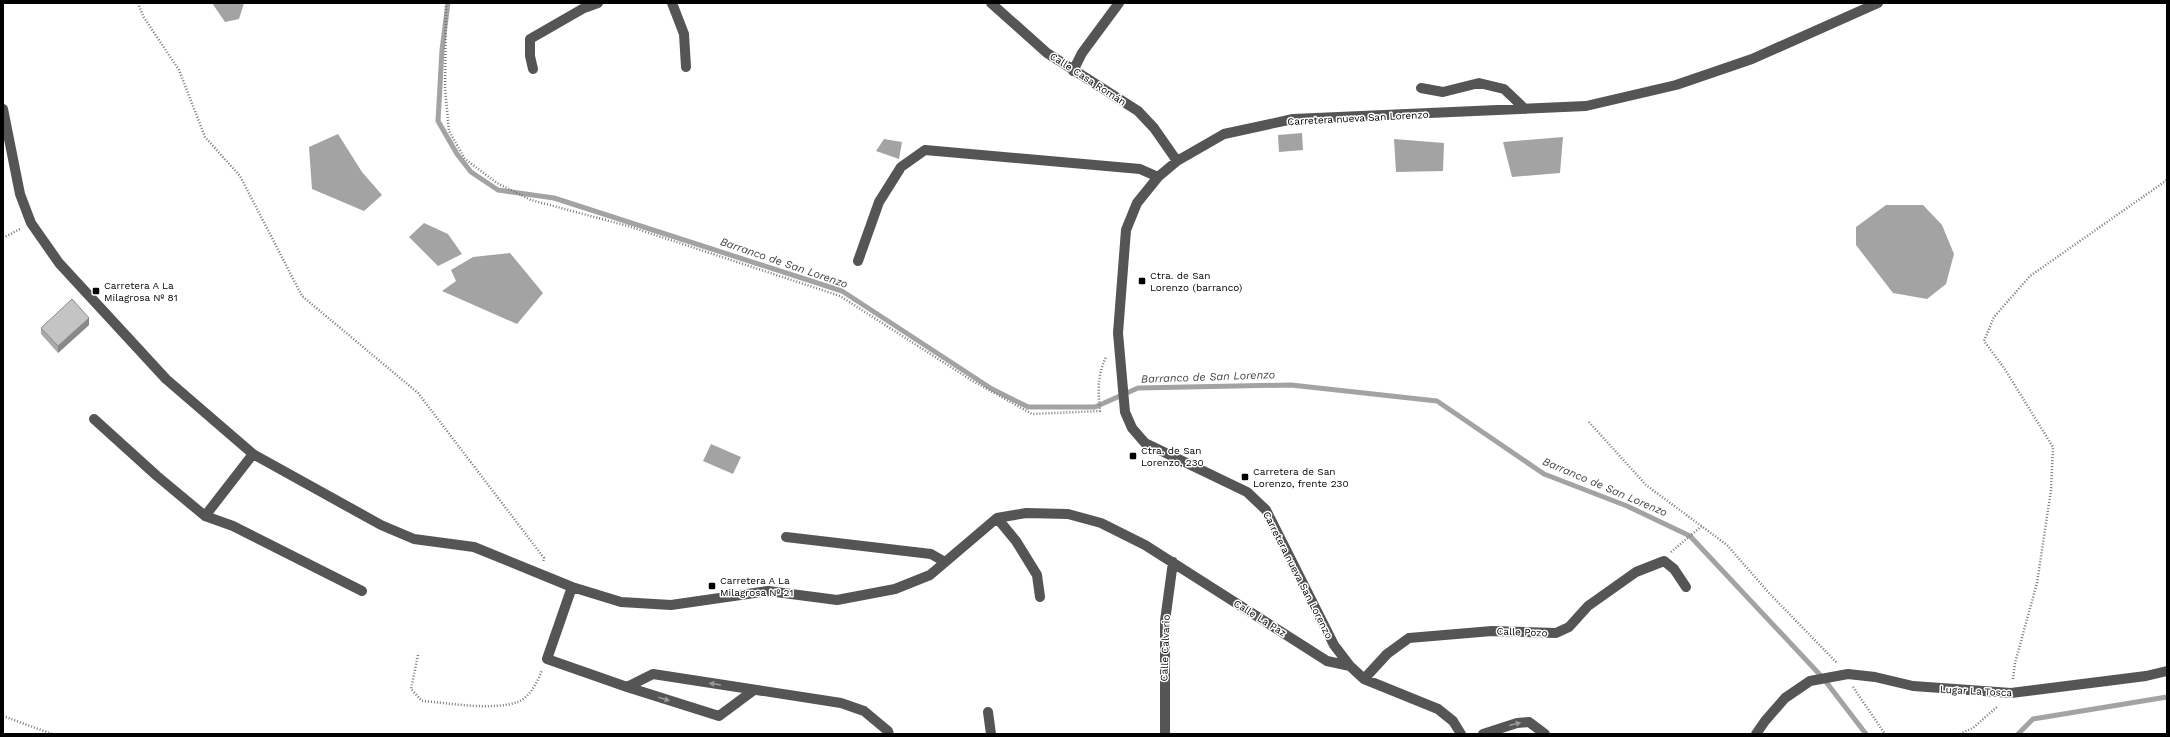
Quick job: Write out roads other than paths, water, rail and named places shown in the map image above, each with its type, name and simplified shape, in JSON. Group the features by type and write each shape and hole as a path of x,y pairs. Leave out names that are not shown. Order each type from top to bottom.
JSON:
{"street":[{"path":"533,69 530,56 530,39 584,8 598,3"},
{"path":"672,3 684,34 686,67"},
{"name":"Calle Casa Román","path":"991,3 1047,53 1073,71 1138,111 1154,128 1177,161"},
{"path":"1073,71 1082,53 1119,3"},
{"name":"Carretera nueva San Lorenzo","path":"1461,734 1452,721 1438,710 1364,679 1350,666 1334,645 1266,510 1247,492 1145,442 1132,428 1125,412 1118,333 1126,230 1137,203 1158,177 1177,161 1224,134 1293,119 1586,106 1676,85 1752,59 1878,3"},
{"path":"1421,88 1443,92 1479,83 1504,90 1526,109"},
{"path":"3,109 20,194 31,223 59,263 166,379 253,454 381,525 414,539 474,547 572,588 621,602 671,605 768,591 837,600 895,589 930,575 997,518 1016,541 1037,575 1040,597"},
{"path":"858,261 879,202 901,167 925,150 1140,170 1158,177"},
{"path":"94,419 205,516 233,526 362,591"},
{"path":"205,516 253,454"},
{"name":"Calle La Paz","path":"997,518 1026,513 1068,514 1101,523 1145,545 1173,562 1327,661 1350,666"},
{"path":"786,537 930,554 945,562"},
{"name":"Calle Pozo","path":"1364,679 1387,654 1409,638 1492,631 1556,633 1569,627 1588,606 1636,572 1664,561 1674,569 1686,587"},
{"name":"Calle Calvario","path":"1165,734 1165,621 1173,562"},
{"path":"572,588 547,659 626,687 719,716 754,690"},
{"name":"Lugar La Tosca","path":"1756,734 1764,721 1785,698 1810,681 1848,674 1875,677 1920,687 2011,694 2138,677 2167,671"},
{"path":"626,687 653,674 841,703 864,710 888,731 889,734"},
{"path":"988,712 991,734"},
{"path":"1485,734 1517,723 1529,722 1545,734"}],"waterway":[{"name":"Barranco de San Lorenzo","path":"448,3 442,50 438,121 457,154 471,172 498,190 554,198 842,291 992,389 1028,407 1095,407 1138,388 1291,385 1437,401 1544,474 1627,506 1690,536 1823,678 1866,734"},
{"name":"Barranco de San Lorenzo","path":"2018,734 2033,719 2167,697"}],"place":[{"name":"Ctra. de San Lorenzo (barranco)","path":"1142,281"},
{"name":"Carretera A La Milagrosa Nº 81","path":"96,291"},
{"name":"Ctra. de San Lorenzo, 230","path":"1133,456"},
{"name":"Carretera de San Lorenzo, frente 230","path":"1245,477"},
{"name":"Carretera A La Milagrosa Nº 21","path":"712,586"}]}
